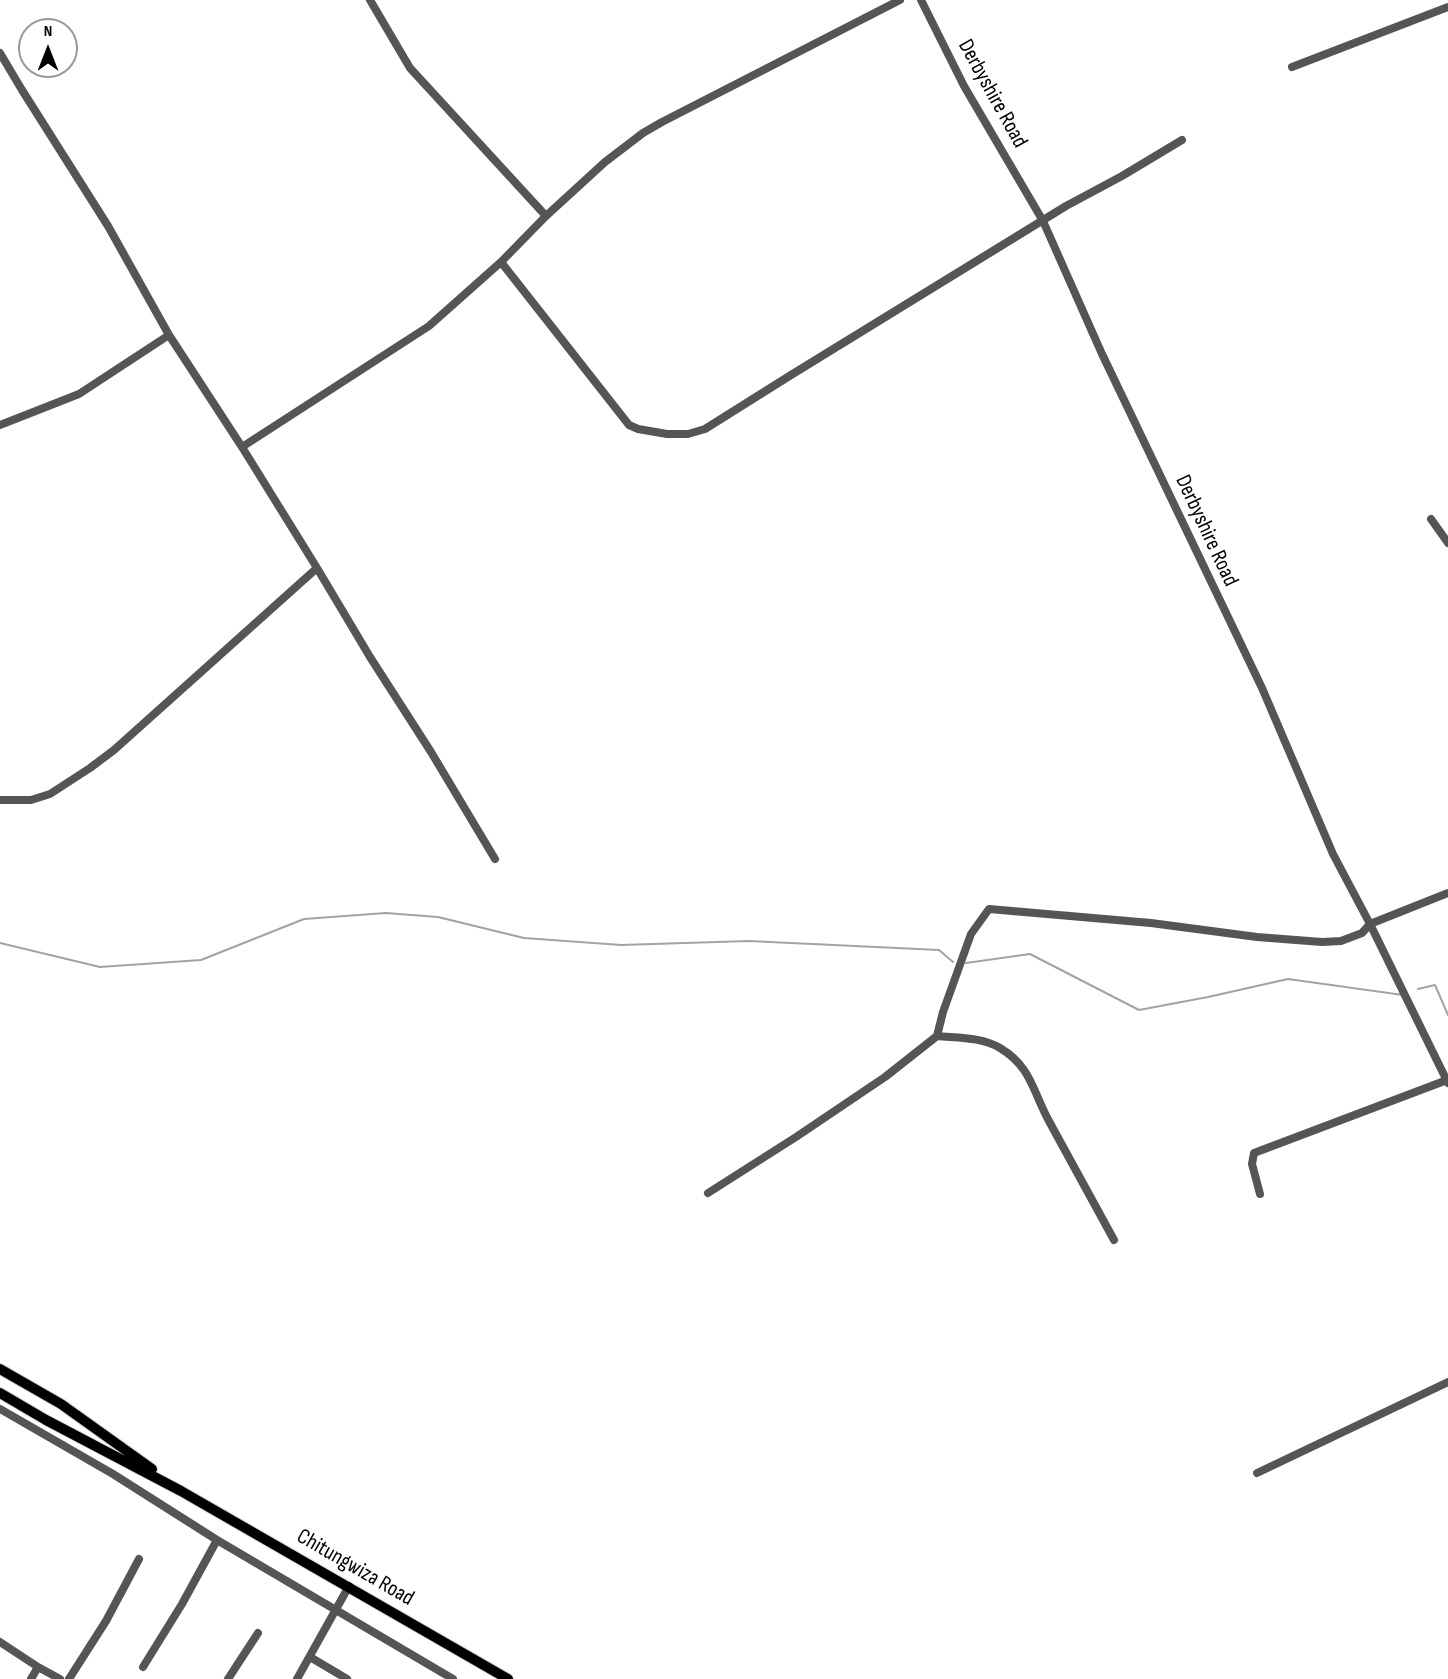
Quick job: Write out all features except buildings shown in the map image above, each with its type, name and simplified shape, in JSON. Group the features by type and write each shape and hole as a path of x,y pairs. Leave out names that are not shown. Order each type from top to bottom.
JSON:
{"main road":[{"path":"0,1369 62,1404 181,1491"},
{"path":"0,1393 46,1420 181,1491"},
{"name":"Chitungwiza Road","path":"181,1491 508,1679"}],"street":[{"path":"370,0 410,68 546,216"},
{"path":"242,447 429,326 501,262 546,216 605,162 643,133 900,0"},
{"name":"Derbyshire Road","path":"921,0 964,86 1043,221 1102,354 1262,688 1333,854 1371,924 1447,1082"},
{"path":"1292,67 1448,8"},
{"path":"0,53 108,226 169,335 242,447 495,859"},
{"path":"501,262 629,425 648,431 688,434 705,429 1066,207 1182,140"},
{"path":"0,425 79,394 169,335"},
{"path":"1431,519 1448,543"},
{"path":"0,800 31,800 50,794 98,762 317,568"},
{"path":"708,1193 885,1077 937,1036 943,1012 971,934 988,909 1151,923 1257,937 1322,942 1341,941 1362,933 1371,924 1448,893"},
{"path":"937,1036 982,1040 991,1043 1009,1053 1026,1070 1048,1120 1114,1240"},
{"path":"1260,1194 1252,1164 1254,1153 1447,1082"},
{"path":"1257,1473 1448,1382"},
{"path":"0,1409 113,1474 217,1540 453,1679"},
{"path":"143,1667 182,1604 217,1540"},
{"path":"69,1679 106,1621 139,1559"},
{"path":"297,1679 349,1586"},
{"path":"228,1679 258,1633"},
{"path":"0,1642 60,1679"},
{"path":"310,1657 347,1679"},
{"path":"31,1679 38,1667"}],"waterway":[{"path":"0,943 100,967 201,960 304,919 386,913 438,917 524,938 621,945 749,941 939,950 953,962"},
{"path":"966,963 1030,954 1139,1010 1288,979 1403,995"},
{"path":"1418,989 1435,985 1448,1015"}]}
